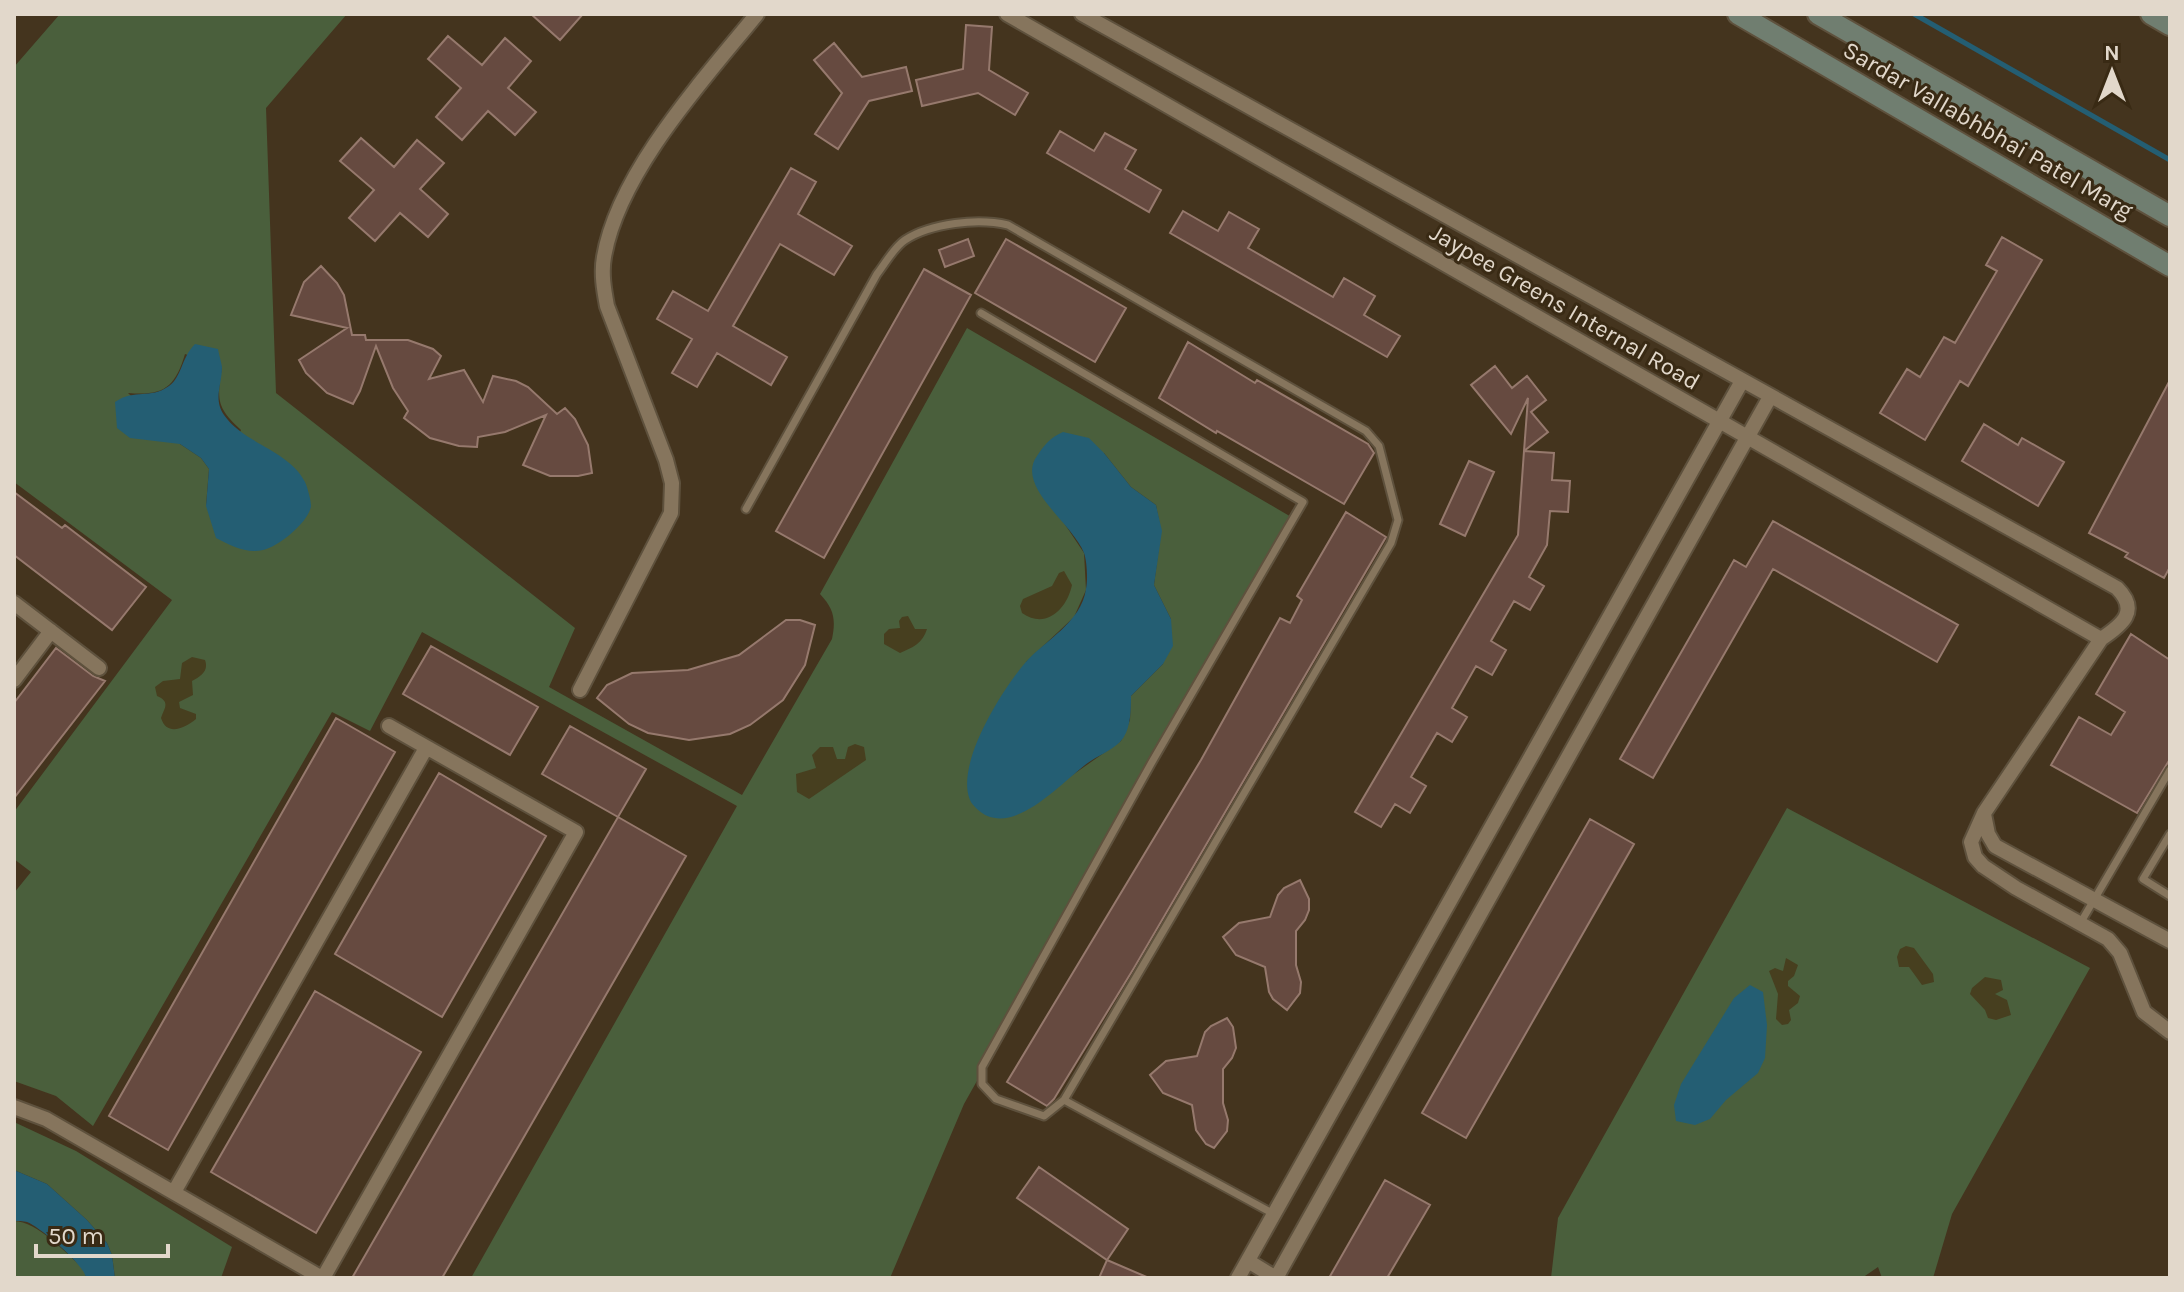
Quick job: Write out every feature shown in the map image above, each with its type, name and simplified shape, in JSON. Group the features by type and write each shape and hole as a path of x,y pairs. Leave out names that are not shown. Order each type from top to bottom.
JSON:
{"street":[{"path":"580,690 671,513 672,483 666,460 607,306 603,258 627,187 696,89 757,14"},
{"name":"Jaypee Greens Internal Road","path":"1007,14 2101,639"},
{"name":"Jaypee Greens Internal Road","path":"1082,14 2117,588 2126,596 2127,611 2123,624 2101,639 1984,813 1971,842 1975,857 1983,866 2108,939 2120,953 2144,1012 2169,1028"},
{"name":"Sardar Vallabhbhai Patel Marg","path":"1738,14 2170,266"},
{"name":"Sardar Vallabhbhai Patel Marg","path":"1818,14 2170,216"},
{"path":"2151,14 2170,25"},
{"path":"1238,1278 1742,381"},
{"path":"1248,1261 1276,1278 1770,397"},
{"path":"14,603 99,668"},
{"path":"14,680 51,631"},
{"path":"14,1107 46,1119 323,1278 576,832 389,726"},
{"path":"174,1192 426,748"},
{"path":"1984,813 1988,834 1995,846 2170,941"}],"lane":[{"path":"746,509 877,274 904,241 930,230 972,220 1008,225 1366,431 1379,446 1398,520 1391,543 1064,1100 1044,1116 996,1099 982,1084 982,1067 1152,762 1303,502 981,313"},
{"path":"2081,922 2167,783 2170,770"},
{"path":"2170,834 2143,879 2170,896"},
{"path":"1064,1100 1274,1214"}],"green space":[{"path":"60,14 347,14 266,108 276,393 575,628 549,687 742,795 832,639 833,615 820,594 967,328 1293,518 964,1104 890,1278 471,1278 737,806 422,632 370,731 332,712 93,1126 56,1096 14,1081 14,893 31,872 14,859 14,812 172,600 14,482 14,67","holes":["185,354 222,367 220,402 241,430 206,506 209,469 201,458 180,444 128,393 150,393 166,387 177,375","1104,453 1131,487 1156,505 1161,531 1154,585 1171,619 1163,664 1131,696 1130,720 1121,741 1064,781 1026,662 1074,617 1086,590 1084,553 1060,517"]},
{"path":"1787,808 2090,968 1952,1214 1933,1278 1882,1278 1878,1267 1862,1278 1551,1278 1558,1218"},
{"path":"14,1122 76,1151 232,1247 221,1278 115,1278 107,1243 87,1220 47,1184 14,1170"},
{"path":"14,1221 23,1222 52,1240 85,1270 86,1278 14,1278"}],"sand":[{"path":"1064,571 1072,585 1060,609 1047,618 1039,619 1022,613 1020,606 1023,599 1052,586 1059,573"},
{"path":"908,616 915,629 927,629 920,641 900,653 884,644 884,634 889,629 900,628 899,621"},
{"path":"192,657 205,660 206,667 192,681 193,695 179,702 180,708 196,714 196,719 182,728 172,729 161,718 165,703 157,696 155,687 163,681 180,679 182,663"},
{"path":"855,744 864,747 866,760 809,799 797,792 796,774 816,768 812,755 820,747 833,747 837,759 845,759 848,747"},
{"path":"1906,946 1914,948 1933,974 1934,982 1922,985 1909,967 1899,967 1897,957 1900,949"},
{"path":"1786,958 1798,965 1788,986 1800,996 1798,1003 1789,1010 1791,1020 1782,1025 1776,1019 1778,994 1769,971 1775,968 1783,971"},
{"path":"1985,977 2001,980 2003,990 1995,994 2007,1000 2011,1015 1996,1020 1988,1018 1970,994 1972,988"}],"water":[{"path":"195,344 218,349 222,367 219,403 224,415 243,433 288,462 306,484 311,506 305,519 292,533 269,548 244,550 216,538 206,506 209,469 201,458 180,444 130,438 117,428 115,402 169,386 177,378"},
{"path":"1063,432 1089,438 1131,487 1156,505 1162,531 1154,585 1171,619 1173,646 1163,664 1131,696 1128,726 1120,742 1033,806 1004,818 990,817 972,803 967,785 969,767 983,728 1015,675 1077,612 1086,589 1084,553 1039,492 1032,468 1048,442"},
{"path":"1750,985 1763,992 1767,1025 1765,1058 1758,1073 1726,1100 1710,1119 1695,1125 1676,1121 1674,1105 1681,1084 1734,998"},
{"path":"14,1170 47,1184 87,1220 107,1243 115,1278 86,1278 78,1264 51,1238 27,1222 14,1221"}],"building":[{"path":"531,14 583,14 560,40"},
{"path":"966,25 992,27 989,70 1028,93 1015,115 978,93 922,106 916,80 963,69"},
{"path":"448,36 482,65 505,38 531,61 508,88 536,112 515,135 488,111 462,140 436,117 461,88 428,59"},
{"path":"834,43 862,77 906,67 912,91 869,101 838,149 815,134 842,93 814,60"},
{"path":"1060,131 1094,151 1105,133 1136,150 1125,169 1161,190 1149,212 1047,153"},
{"path":"361,138 394,167 417,140 444,163 420,189 448,214 428,237 400,213 375,241 349,218 374,190 340,161"},
{"path":"791,168 816,182 798,214 852,246 834,275 780,244 733,326 787,357 771,385 717,353 697,387 672,373 692,339 657,319 673,291 708,311"},
{"path":"1183,211 1218,231 1229,212 1259,229 1248,248 1333,297 1344,278 1375,296 1364,315 1400,336 1387,357 1170,233"},
{"path":"2002,237 2042,260 1968,386 1960,381 1925,440 1880,413 1907,369 1920,377 1944,337 1955,343 1997,271 1986,265"},
{"path":"968,239 974,256 945,267 939,250"},
{"path":"1006,239 1126,308 1095,362 975,293"},
{"path":"321,266 344,295 352,335 365,335 366,340 408,340 433,349 441,356 429,379 464,370 483,402 493,376 528,387 557,414 565,408 575,419 588,445 592,473 550,476 523,465 546,415 505,432 478,437 477,447 459,446 430,438 404,418 408,411 393,388 376,346 353,404 327,393 306,373 299,360 347,328 291,315 304,282"},
{"path":"924,269 971,295 824,558 776,531"},
{"path":"1188,342 1255,383 1257,380 1368,444 1374,453 1344,504 1159,398"},
{"path":"1495,366 1512,388 1527,376 1546,400 1531,412 1548,432 1524,451 1528,398 1511,434 1471,385"},
{"path":"2170,380 2170,567 2164,578 2125,557 2128,553 2089,533"},
{"path":"1984,424 2018,445 2022,438 2064,462 2038,506 1962,461"},
{"path":"1524,451 1554,453 1552,480 1570,481 1568,512 1550,511 1547,545 1529,577 1544,586 1530,610 1514,601 1491,641 1506,650 1492,675 1476,666 1452,708 1467,717 1452,742 1437,733 1411,777 1426,786 1410,813 1395,804 1381,827 1355,812 1518,535"},
{"path":"1469,461 1494,472 1465,536 1440,524"},
{"path":"14,492 62,528 65,525 146,587 112,630 14,555"},
{"path":"1346,512 1386,537 1134,968 1047,1106 1007,1082 1201,760 1280,618 1290,623 1302,600 1297,596"},
{"path":"1773,521 1958,625 1937,662 1773,569 1653,778 1620,759 1734,560 1746,567"},
{"path":"786,620 815,625 805,665 783,700 750,725 730,734 689,740 648,733 629,724 597,698 607,685 632,673 688,670 739,655"},
{"path":"2131,634 2170,660 2170,759 2137,813 2051,765 2079,717 2111,735 2125,712 2096,694"},
{"path":"431,646 538,707 510,755 403,694"},
{"path":"56,648 93,676 105,681 14,798 14,703"},
{"path":"336,718 395,752 168,1150 109,1116"},
{"path":"570,726 646,769 618,817 542,774"},
{"path":"439,773 546,836 442,1017 335,954"},
{"path":"618,817 686,856 517,1149 442,1278 352,1278"},
{"path":"1590,819 1634,844 1466,1138 1422,1113"},
{"path":"1300,880 1309,899 1309,910 1296,931 1300,993 1287,1010 1269,992 1265,967 1236,955 1223,937 1239,923 1270,917 1278,895 1284,888"},
{"path":"315,991 421,1052 316,1233 211,1172"},
{"path":"1227,1018 1233,1027 1236,1048 1223,1069 1227,1131 1214,1148 1206,1144 1196,1130 1192,1105 1163,1093 1150,1075 1166,1061 1197,1056 1205,1032"},
{"path":"1039,1167 1128,1229 1107,1260 1017,1198"},
{"path":"1385,1180 1430,1205 1387,1278 1329,1278"},
{"path":"1107,1260 1149,1278 1099,1278"}],"waterway":[{"path":"1914,14 2170,160"}]}
